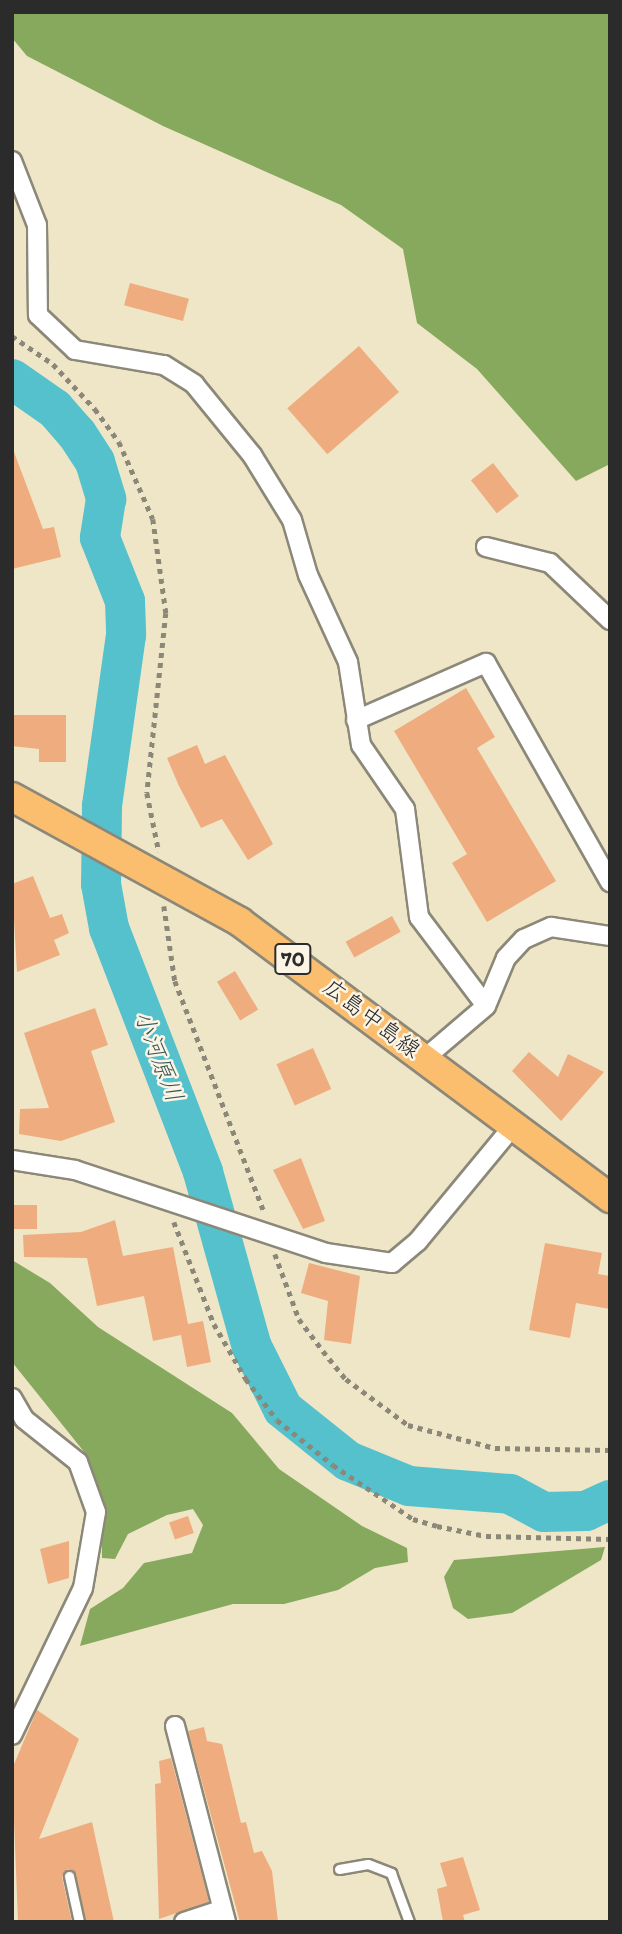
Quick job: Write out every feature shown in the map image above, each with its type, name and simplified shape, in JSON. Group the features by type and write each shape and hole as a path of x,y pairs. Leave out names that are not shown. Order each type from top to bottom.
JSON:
{"main road":[{"name":"広島中島線","path":"16,808 67,831 240,922 610,1198"}],"street":[{"path":"12,161 37,225 38,315 75,350 164,365 217,410 292,520 307,575 348,662 361,745 405,809 419,917 486,1006"},
{"path":"486,547 550,563 610,620"},
{"path":"356,720 486,663 610,882"},
{"path":"425,1058 486,1006 506,958 524,939 551,927 610,936"},
{"path":"12,1160 75,1170 326,1253 392,1263 418,1241 513,1126"},
{"path":"12,1398 24,1419 78,1462 96,1512 83,1588 12,1735"},
{"path":"175,1726 224,1916 184,1922"}],"lane":[{"path":"339,1868 368,1864 391,1873 409,1922"},
{"path":"69,1875 79,1922"}],"path":[{"path":"12,336 53,364 95,409 119,442 153,519 166,613 148,793 158,879 175,981 299,1319 346,1379 408,1425 495,1448 610,1450"},
{"path":"165,1198 231,1355 277,1420 315,1451 413,1519 486,1536 610,1539"}],"green space":[{"path":"12,12 610,12 610,464 576,481 477,369 417,323 403,249 341,205 163,126 27,56 12,38"},
{"path":"12,1260 50,1283 98,1327 232,1413 279,1469 362,1526 407,1548 408,1562 375,1568 338,1590 284,1604 233,1604 80,1646 90,1609 123,1588 144,1563 192,1553 203,1525 193,1509 167,1515 128,1534 115,1559 102,1558 101,1496 85,1453 12,1362"},
{"path":"605,1547 601,1560 512,1613 468,1619 453,1608 444,1577 454,1560"}],"building":[{"path":"130,283 189,299 183,321 124,305"},
{"path":"359,346 399,392 327,454 287,408"},
{"path":"14,452 43,529 54,527 61,557 12,569"},
{"path":"493,463 519,496 497,513 471,480"},
{"path":"466,688 495,737 477,748 556,881 487,922 452,863 467,854 394,731"},
{"path":"12,715 66,715 66,762 39,762 39,749 12,746"},
{"path":"197,745 205,764 225,755 273,844 248,860 222,819 201,828 179,786 167,758"},
{"path":"33,876 50,918 62,914 69,933 54,940 60,955 17,972 12,884"},
{"path":"392,916 401,932 354,957 346,942"},
{"path":"235,971 258,1010 240,1020 217,982"},
{"path":"95,1008 108,1045 91,1051 115,1122 61,1141 19,1134 20,1109 49,1108 24,1033"},
{"path":"313,1048 331,1089 295,1105 276,1064"},
{"path":"529,1052 558,1077 568,1054 604,1072 561,1121 512,1071"},
{"path":"301,1158 325,1221 303,1229 273,1170"},
{"path":"12,1205 37,1205 37,1229 12,1229"},
{"path":"115,1220 123,1256 173,1247 188,1324 203,1321 211,1362 187,1367 181,1335 153,1341 144,1296 97,1306 87,1258 24,1257 23,1235 81,1232"},
{"path":"545,1243 602,1253 598,1274 610,1276 610,1309 576,1303 570,1338 529,1330"},
{"path":"309,1263 360,1276 351,1344 324,1340 328,1301 301,1293"},
{"path":"188,1516 194,1533 175,1540 169,1523"},
{"path":"69,1541 69,1578 48,1584 40,1549"},
{"path":"37,1710 79,1739 39,1839 92,1822 114,1922 86,1922 76,1875 68,1869 62,1877 72,1922 18,1922 12,1769"},
{"path":"204,1727 207,1741 222,1744 241,1823 246,1822 254,1853 262,1851 272,1871 278,1922 240,1922 188,1731"},
{"path":"171,1758 209,1902 159,1919 155,1784 161,1783 159,1761"},
{"path":"463,1857 480,1910 463,1915 465,1922 443,1922 437,1889 447,1886 440,1863"}],"waterway":[{"name":"小河原川","path":"12,379 55,409 77,434 95,462 106,499 100,538 125,601 126,635 102,806 101,884 109,928 203,1172 252,1347 283,1409 348,1461 409,1486 510,1494 544,1512 586,1511 610,1500"}]}
